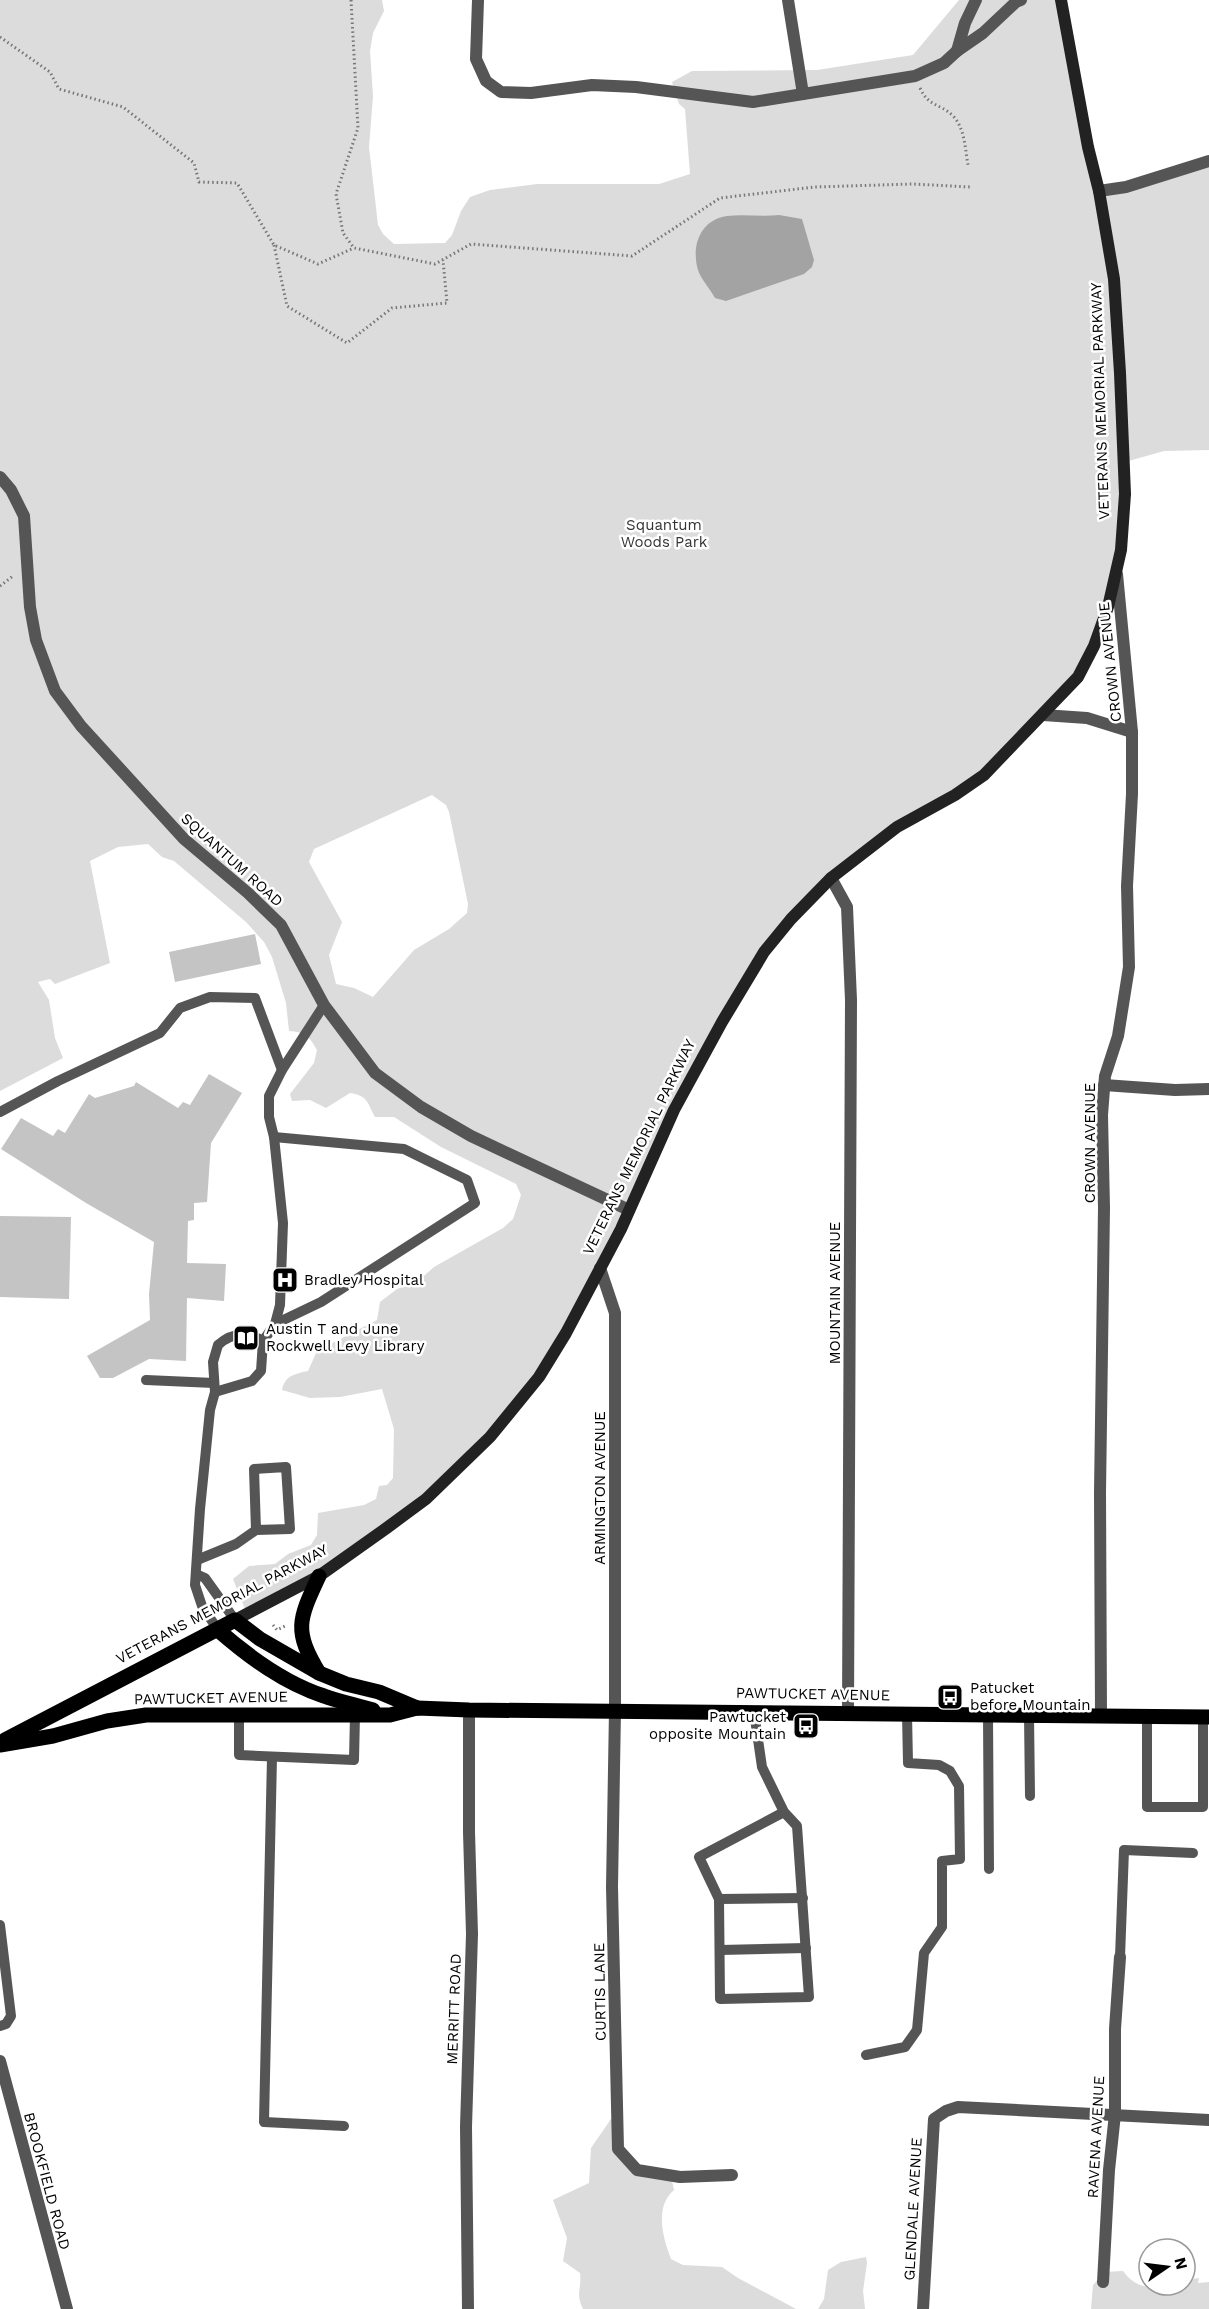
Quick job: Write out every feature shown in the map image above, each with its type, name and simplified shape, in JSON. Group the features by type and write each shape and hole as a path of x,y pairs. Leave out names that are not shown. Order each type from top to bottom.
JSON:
{"main road":[{"name":"VETERANS MEMORIAL PARKWAY","path":"0,1744 319,1576 426,1499 490,1437 539,1377 566,1333 621,1230 674,1110 722,1022 764,952 790,920 831,878 897,827 955,795 984,775 1078,677 1094,646 1117,574 1125,494 1114,279 1099,191 1088,147 1060,0"},
{"path":"319,1576 305,1607 301,1627 304,1647 319,1673"},
{"name":"PAWTUCKET AVENUE","path":"235,1620 260,1639 319,1673 346,1684 380,1692 417,1708"},
{"name":"PAWTUCKET AVENUE","path":"218,1630 267,1668 296,1684 322,1696 390,1715"},
{"name":"PAWTUCKET AVENUE","path":"0,1744 53,1736 106,1721 146,1715 390,1715 417,1708 1206,1717"}],"street":[{"path":"478,0 477,59 486,81 501,92 531,93 592,85 625,86 753,102 915,76 944,63 1021,0"},
{"path":"788,0 803,94"},
{"path":"957,51 965,23 976,0"},
{"path":"1099,191 1126,188 1209,162"},
{"name":"SQUANTUM ROAD","path":"0,477 11,490 24,516 30,607 45,667 55,691 81,726 184,839 281,925 324,1005 375,1073 421,1107 471,1136 628,1210"},
{"name":"CROWN AVENUE","path":"1101,1716 1100,1492 1104,1208 1102,1115 1104,1085 1118,1036 1129,967 1127,886 1132,794 1132,732 1117,574"},
{"path":"1043,715 1087,718 1132,732"},
{"name":"MOUNTAIN AVENUE","path":"831,878 847,907 851,1000 848,1713"},
{"path":"1104,1085 1174,1090 1209,1089"},
{"name":"ARMINGTON AVENUE","path":"600,1268 615,1312 615,1710"},
{"name":"MERRITT ROAD","path":"468,2309 466,2127 472,1934 469,1710"},
{"name":"CURTIS LANE","path":"615,1710 612,1887 618,2149 637,2170 680,2177 732,2175"},
{"name":"RAVENA AVENUE","path":"1103,2282 1109,2170 1115,2114 1115,2029 1120,1957"},
{"name":"BROOKFIELD ROAD","path":"0,2061 67,2309"},
{"name":"GLENDALE AVENUE","path":"923,2309 934,2119 958,2107 1115,2114"},
{"path":"1115,2114 1209,2120"}],"lane":[{"path":"0,1112 58,1081 160,1033 180,1008 210,998 255,998 282,1070"},
{"path":"146,1380 214,1387 252,1381 261,1371 263,1341 274,1324 280,1305 283,1223 274,1137 268,1117 269,1096 282,1070 324,1005"},
{"path":"274,1137 404,1149 467,1180 475,1203 321,1302 274,1324"},
{"path":"218,1630 202,1606 195,1585 208,1421 214,1387 213,1362 218,1345 233,1336 251,1334 263,1341"},
{"path":"197,1560 236,1544 256,1530 290,1529 286,1467 254,1469 256,1530"},
{"path":"196,1574 205,1578 235,1620"},
{"path":"754,1712 762,1767 784,1812 797,1826 809,1997 720,1999 718,1899 699,1857 784,1812"},
{"path":"239,1714 239,1755 354,1760 355,1715"},
{"path":"866,2055 906,2047 916,2030 924,1953 942,1927 942,1861 960,1859 959,1786 950,1771 939,1764 908,1763 907,1714"},
{"path":"988,1714 989,1869"},
{"path":"1029,1715 1030,1796"},
{"path":"1147,1716 1147,1807 1203,1807 1206,1717"},
{"path":"272,1757 264,2122 344,2126"},
{"path":"1120,1957 1124,1850 1193,1853"},
{"path":"718,1899 802,1898"},
{"path":"0,1925 11,2016 6,2024 0,2026"},
{"path":"720,1950 806,1948"}],"path":[{"path":"351,0 358,128 336,194 343,233 354,248"},
{"path":"0,37 50,72 59,89 123,107 194,163 199,182 237,183 274,244 287,306 348,343 392,308 447,303 443,260"},
{"path":"915,76 925,98 952,115 961,128 968,165"},
{"path":"274,244 318,264 354,248 435,264 471,244 632,256 720,198 815,187 912,184 970,187"},
{"path":"273,1625 277,1630 291,1623"}],"green space":[{"name":"Squantum Woods Park","path":"0,0 382,0 384,11 373,33 370,51 373,96 369,147 378,225 383,234 394,244 445,243 452,235 461,211 470,197 490,190 537,184 659,184 690,174 685,109 679,104 672,82 692,71 817,70 913,55 959,0 1062,0 1101,190 1209,161 1209,450 1164,451 1125,462 1125,539 1080,676 1034,732 1019,746 898,825 786,924 720,1027 552,1357 463,1466 345,1556 245,1609 233,1579 249,1566 275,1564 288,1554 311,1545 317,1535 318,1513 364,1505 376,1499 379,1486 387,1485 393,1478 394,1429 382,1389 340,1397 310,1398 282,1390 283,1385 295,1374 308,1371 317,1351 377,1320 380,1302 397,1289 418,1281 434,1267 503,1228 513,1219 521,1195 516,1184 441,1147 394,1117 375,1117 366,1100 360,1096 350,1093 326,1108 310,1100 292,1101 290,1094 314,1063 317,1050 306,1036 289,1031 286,1003 272,957 264,942 246,922 174,861 162,857 148,844 118,847 90,861 110,963 55,984 50,979 38,982 49,1000 55,1038 63,1058 0,1091","holes":["432,795 446,805 468,904 467,913 449,929 414,950 373,997 354,988 336,984 329,955 342,922 309,862 314,849"]},
{"path":"611,2119 618,2119 619,2158 671,2176 674,2190 664,2205 662,2223 671,2259 683,2265 722,2267 796,2309 583,2309 579,2295 580,2273 563,2261 567,2238 553,2200 589,2183 591,2148"},
{"path":"866,2257 863,2291 865,2309 818,2309 824,2299 828,2270 841,2262"},
{"path":"1123,2271 1137,2283 1137,2297 1197,2297 1197,2278 1199,2278 1198,2283 1209,2282 1209,2309 1091,2309 1093,2285 1105,2272"}],"shaded area":[{"path":"779,215 802,219 814,260 812,267 804,274 726,301 715,298 699,273 696,261 697,243 704,229 718,218 727,216"}],"building":[{"path":"255,934 261,964 175,982 169,952"},
{"path":"209,1074 242,1093 211,1143 207,1202 194,1203 194,1220 188,1221 187,1263 226,1264 224,1301 187,1298 186,1361 149,1359 113,1378 100,1378 87,1356 150,1320 149,1294 154,1242 86,1203 1,1149 21,1118 53,1136 58,1129 65,1133 89,1094 95,1098 134,1086 136,1082 178,1108 183,1102 190,1105"},
{"path":"0,1216 71,1217 69,1299 0,1297"}],"place":[{"name":"Bradley Hospital","path":"285,1280"},
{"name":"Austin T and June Rockwell Levy Library","path":"246,1338"},
{"name":"Patucket before Mountain","path":"950,1697"},
{"name":"Pawtucket opposite Mountain","path":"806,1726"}]}
